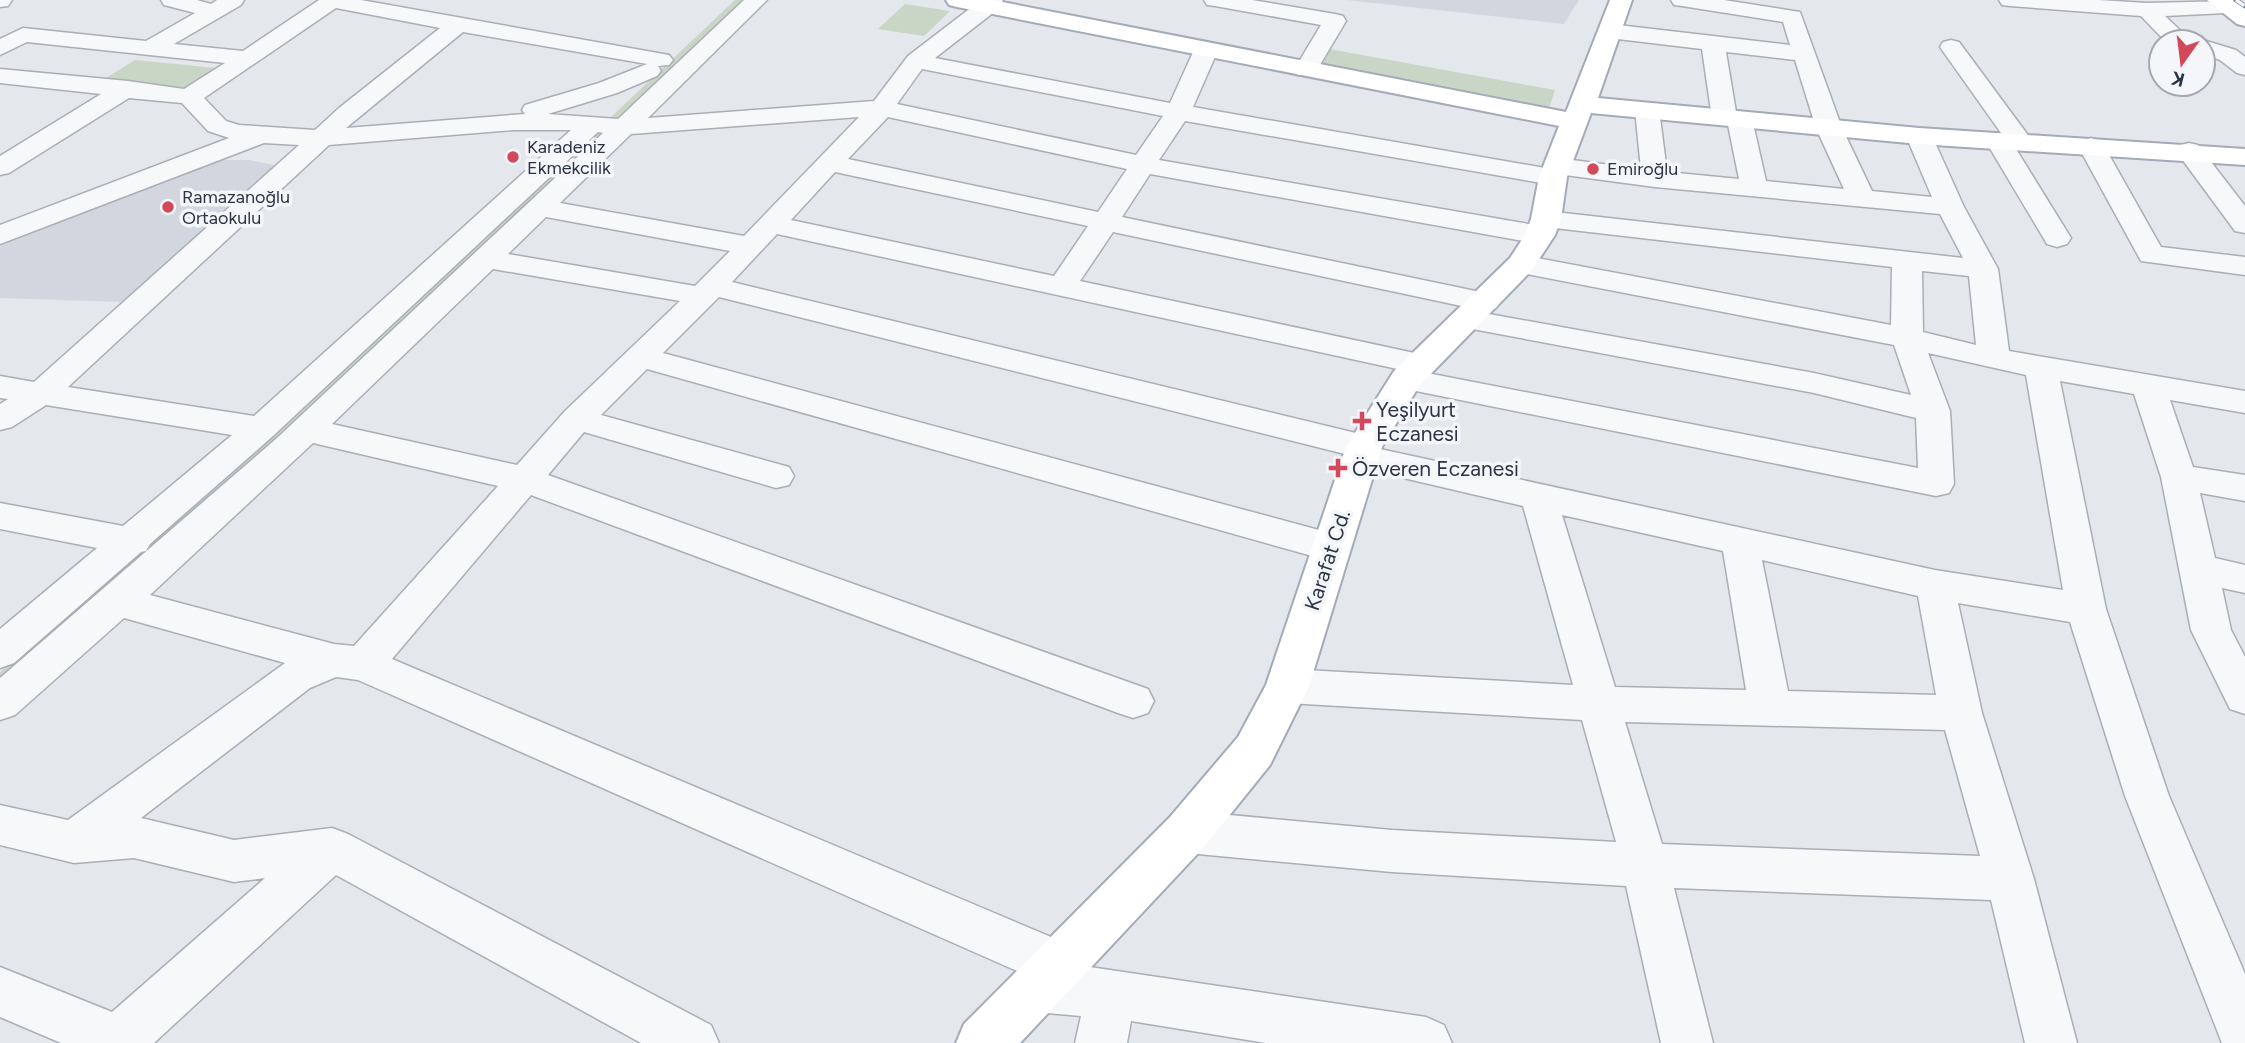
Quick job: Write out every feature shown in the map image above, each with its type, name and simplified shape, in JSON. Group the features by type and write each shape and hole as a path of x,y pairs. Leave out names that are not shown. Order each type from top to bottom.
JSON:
{"main road":[{"path":"957,0 991,2 1306,70 1578,112 1647,110 1919,136 2189,151 2245,157"},
{"path":"2222,3 2245,19"},
{"path":"1536,239 1555,171 1615,16"},
{"name":"Karafat Cd.","path":"983,1043 1187,832 1254,751 1287,686 1362,452 1414,371 1476,311 1536,239"}],"street":[{"path":"172,0 223,5"},
{"path":"0,703 120,602 541,208 655,66 727,0"},
{"path":"0,652 133,541 261,428 564,150 608,125 756,0"},
{"path":"1215,0 1335,20 1306,70"},
{"path":"1682,0 1792,17 1829,128 1862,199"},
{"path":"2010,0 2147,10 2222,3"},
{"path":"189,97 333,1 458,24 655,66"},
{"path":"74,842 295,676 349,662 578,419 707,291 882,108 916,61 991,2"},
{"path":"150,48 223,5"},
{"path":"2147,10 2165,28"},
{"path":"1615,16 1713,43 1804,54"},
{"path":"0,48 54,18"},
{"path":"0,419 41,393 348,113 458,24"},
{"path":"23,35 247,58"},
{"path":"1713,43 1731,118 1754,188"},
{"path":"1951,47 2009,141 2057,238"},
{"path":"1061,288 1178,112 1206,50"},
{"path":"2217,52 2239,60"},
{"path":"916,61 1178,112 1555,171 1950,208"},
{"path":"472,126 608,88 655,66"},
{"path":"0,76 128,88 189,97 217,126 258,136 322,138 560,121 608,125 882,108 1145,165 1536,239 1994,359 2245,402"},
{"path":"0,95 27,79"},
{"path":"0,167 128,88"},
{"path":"1647,110 1655,179"},
{"path":"472,126 522,129 547,134 561,143 564,150"},
{"path":"0,235 258,136"},
{"path":"1919,136 1950,208 1983,269 1994,359"},
{"path":"2091,146 2151,255 2245,266"},
{"path":"2189,151 2245,225"},
{"path":"829,163 1105,221 1476,311 1933,411"},
{"path":"541,208 761,235 1061,288 1414,371 1936,484 1933,411 1908,338 1907,260"},
{"path":"1536,239 1907,260 1983,269"},
{"path":"486,259 707,291 1539,497 1935,585 2086,608"},
{"path":"640,357 1330,547"},
{"path":"2041,367 2086,608 2147,796 2245,1035"},
{"path":"2148,385 2179,477 2211,629 2245,697"},
{"path":"0,387 261,428"},
{"path":"578,419 776,476"},
{"path":"306,429 523,479 1133,701"},
{"path":"2179,477 2245,488"},
{"path":"1539,497 1645,864 1687,1043"},
{"path":"0,516 133,541"},
{"path":"1740,542 1770,709"},
{"path":"2199,569 2245,579"},
{"path":"1935,585 1962,713 2010,879 2052,1043"},
{"path":"120,602 349,662 1047,976 1291,1032 1426,1043"},
{"path":"1287,686 1597,704 1962,713"},
{"path":"0,825 74,842 134,837 234,861 332,849 693,1043"},
{"path":"1187,832 1286,843 1645,864 2010,879"},
{"path":"0,992 119,1042 332,849"},
{"path":"1101,1043 1112,993"}],"shaded area":[{"path":"1347,0 1579,0 1564,24"},
{"name":"Ramazanoğlu Ortaokulu","path":"217,160 249,160 283,167 123,302 0,298 0,246"}],"green space":[{"path":"735,0 747,0 621,120 610,118"},
{"path":"905,4 950,11 924,36 878,29"},
{"path":"1329,49 1555,90 1548,111 1319,67"},
{"path":"135,60 216,68 175,93 98,83"},
{"path":"597,132 608,133 519,219 0,689 0,672 206,489"}],"railway":[{"path":"2236,0 2245,6"}],"place":[{"name":"Karadeniz Ekmekcilik","path":"513,157"},
{"name":"Emiroğlu","path":"1593,169"},
{"name":"Ramazanoğlu Ortaokulu","path":"168,207"},
{"name":"Yeşilyurt Eczanesi","path":"1362,421"},
{"name":"Özveren Eczanesi","path":"1338,468"}]}
